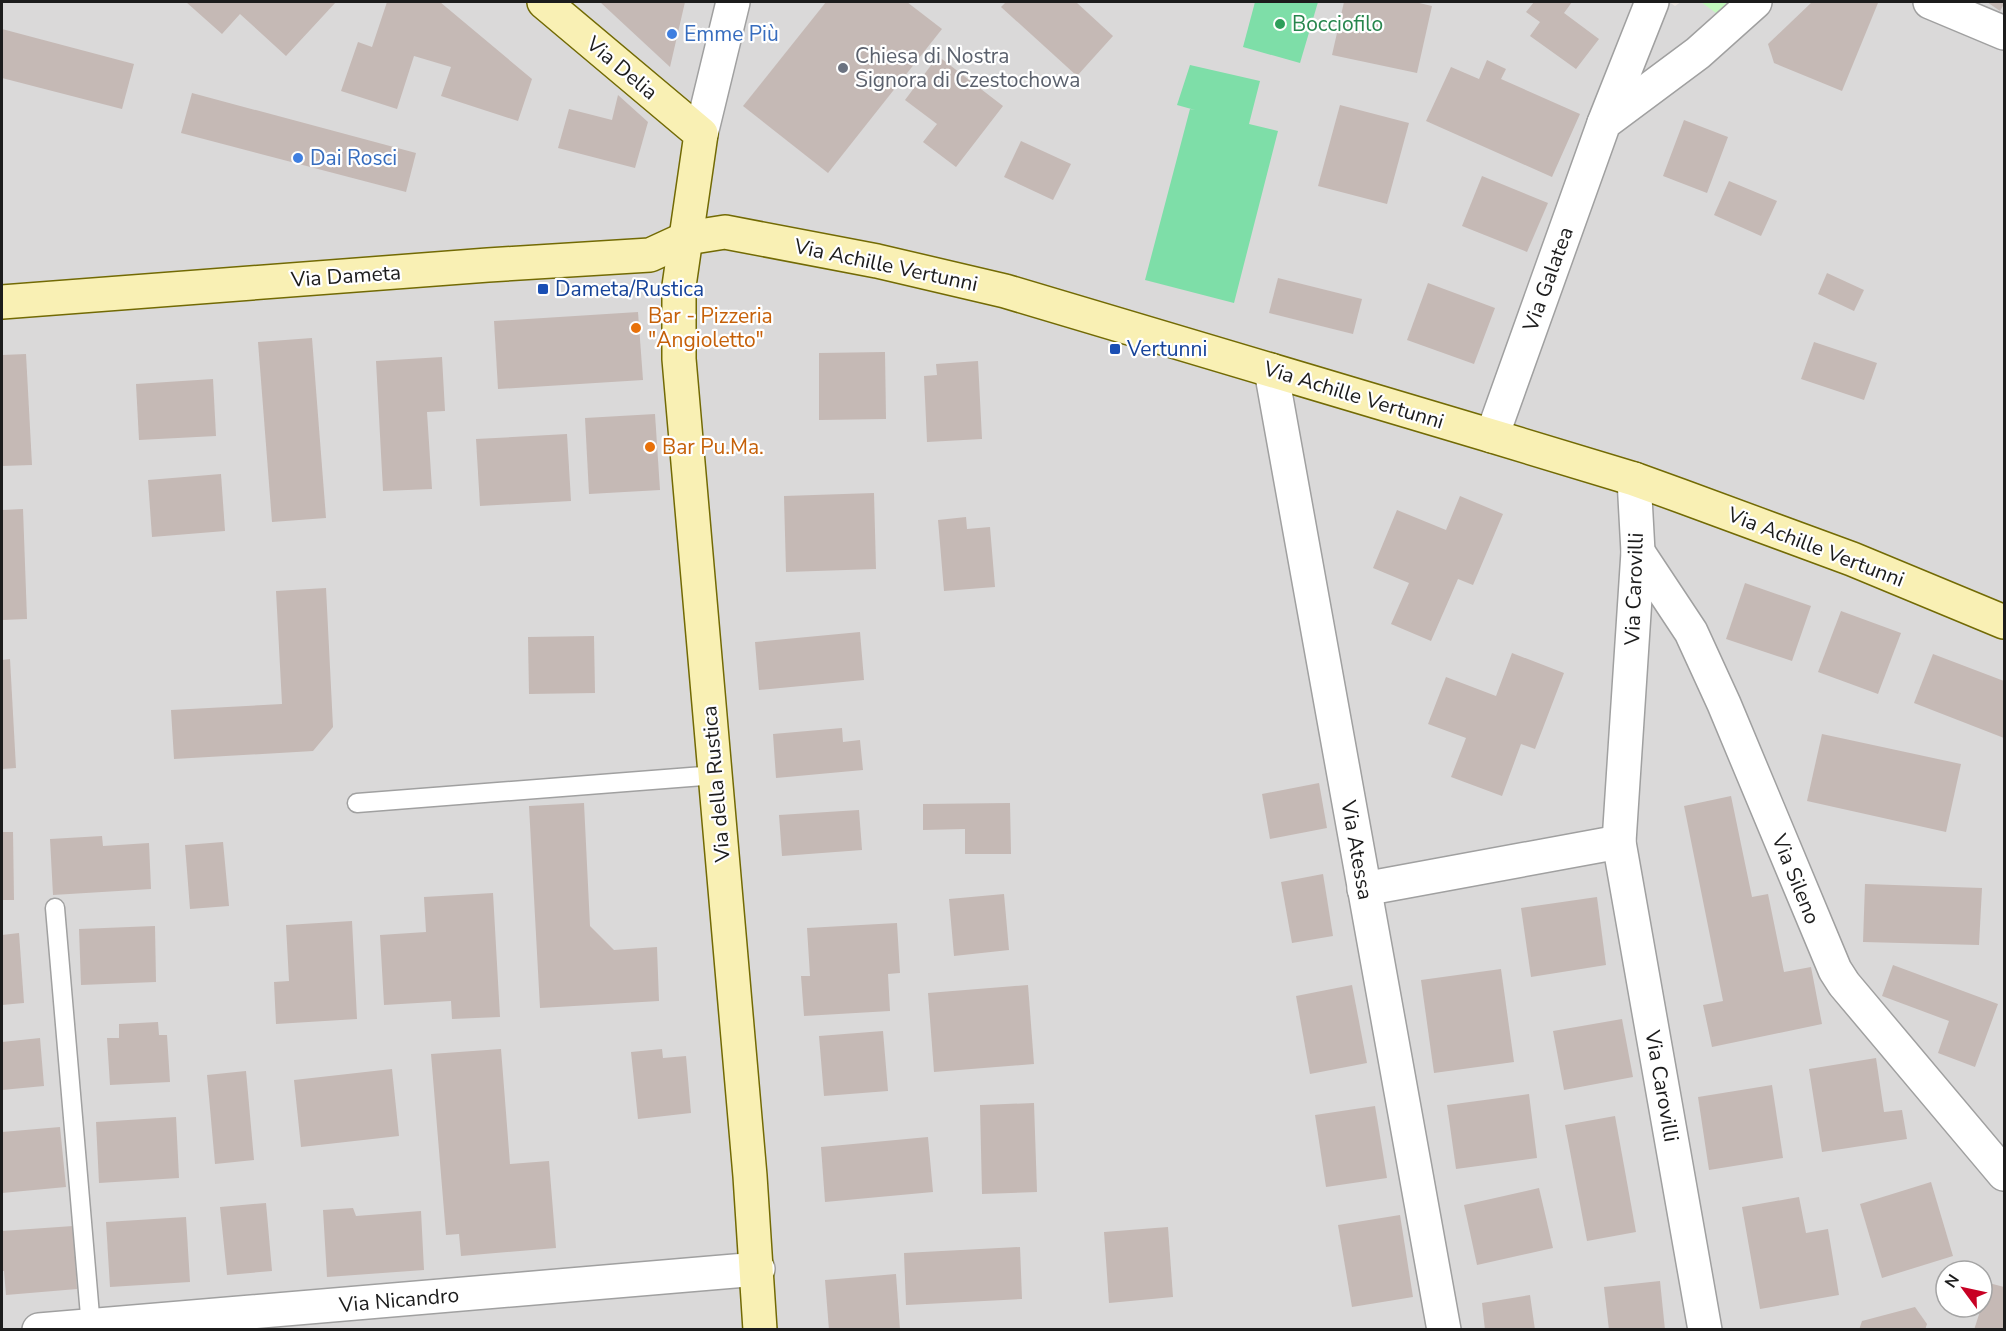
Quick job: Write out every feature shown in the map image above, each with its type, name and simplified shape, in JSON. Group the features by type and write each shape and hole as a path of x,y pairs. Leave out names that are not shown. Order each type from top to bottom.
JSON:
{"street":[{"name":"Via Delia","path":"544,2 701,134"},
{"path":"701,134 733,2"},
{"name":"Via Galatea","path":"1492,436 1604,123 1652,2"},
{"path":"1604,123 1698,53 1755,2"},
{"path":"1930,2 2004,33"},
{"name":"Via della Rustica","path":"701,134 678,302 679,358 758,1269 760,1329"},
{"name":"Via Achille Vertunni","path":"687,238 725,231 877,261 1005,291 1634,479 1852,559 2004,622"},
{"name":"Via Dameta","path":"2,302 650,255 687,238"},
{"name":"Via Atessa","path":"1271,370 1444,1329"},
{"name":"Via Carovilli","path":"1634,479 1638,552 1619,842 1705,1329"},
{"name":"Via Sileno","path":"1638,552 1691,632 1724,704 1835,970 1844,984 2004,1174"},
{"path":"1364,889 1619,842"},
{"name":"Via Nicandro","path":"66,1328 758,1269"}],"lane":[{"path":"357,803 716,775"},
{"path":"55,908 66,1328"}],"shaded area":[{"path":"2,2 1669,2 1675,6 1681,2 2004,2 2004,1329 2,1330"}],"green space":[{"name":"Bocciofilo","path":"1255,2 1318,2 1300,63 1243,47"},
{"path":"1701,2 1728,2 1716,13"},
{"path":"1190,65 1260,81 1249,124 1278,131 1234,303 1145,280 1190,109 1195,110 1177,105"}],"building":[{"path":"186,2 336,2 286,56 240,14 222,34"},
{"path":"387,2 440,2 532,79 518,121 441,96 451,67 414,56 397,109 341,91 358,42 372,47"},
{"path":"600,2 685,2 670,67"},
{"name":"Chiesa di Nostra Signora di Czestochowa","path":"826,2 907,2 942,29 828,173 743,106"},
{"path":"1006,2 1076,2 1113,36 1077,76 1001,7"},
{"path":"1344,2 1415,2 1432,6 1417,73 1332,55"},
{"path":"1534,2 1572,2 1564,13 1599,39 1576,69 1530,36 1540,22 1526,12"},
{"path":"1812,2 1878,3 1842,91 1774,63 1768,44"},
{"path":"1987,2 2004,2 2004,4 2000,11"},
{"path":"2,29 134,64 122,109 2,78"},
{"path":"938,56 1003,106 956,167 923,142 937,124 905,100"},
{"path":"1487,60 1506,69 1501,79 1580,114 1552,177 1426,121 1451,67 1479,79"},
{"path":"192,93 416,153 406,192 181,133"},
{"path":"618,95 648,122 635,168 558,148 569,109 612,120"},
{"path":"1340,105 1409,123 1387,204 1318,186"},
{"path":"1684,120 1728,137 1707,193 1663,176"},
{"path":"1021,141 1071,164 1053,200 1004,177"},
{"path":"1482,176 1548,203 1527,252 1462,226"},
{"path":"1729,181 1777,201 1761,236 1714,215"},
{"path":"1827,273 1864,290 1854,311 1818,294"},
{"path":"1278,278 1362,299 1353,334 1269,313"},
{"path":"1428,283 1495,308 1474,364 1407,340"},
{"path":"638,312 643,380 498,389 494,321"},
{"path":"312,338 326,518 272,522 258,342"},
{"path":"1814,342 1877,363 1864,400 1801,379"},
{"path":"885,352 886,419 819,420 819,353"},
{"path":"26,354 32,465 2,466 2,355"},
{"path":"442,357 445,411 427,412 432,489 383,491 376,361"},
{"path":"978,361 982,439 927,442 924,376 937,375 936,364"},
{"path":"213,379 216,436 139,440 136,384"},
{"path":"655,414 660,490 589,494 585,418"},
{"path":"567,434 571,501 480,506 476,439"},
{"path":"221,474 225,531 152,537 148,480"},
{"path":"874,493 876,569 786,572 784,496"},
{"path":"1460,496 1503,514 1473,585 1458,579 1431,641 1391,624 1409,583 1373,568 1397,510 1446,530"},
{"path":"23,509 27,619 2,620 2,510"},
{"path":"966,517 967,529 990,527 995,587 944,591 938,520"},
{"path":"1745,583 1811,606 1792,661 1726,639"},
{"path":"326,588 333,727 313,751 174,759 171,710 282,704 276,591"},
{"path":"1841,611 1901,633 1878,694 1818,672"},
{"path":"860,632 864,680 759,690 755,642"},
{"path":"594,636 595,693 529,694 528,637"},
{"path":"1512,653 1564,673 1535,749 1521,744 1502,796 1451,777 1466,738 1428,724 1446,677 1496,696"},
{"path":"1933,654 2004,681 2004,738 1914,703"},
{"path":"10,659 16,768 2,769 2,660"},
{"path":"842,728 843,742 860,740 863,770 776,778 773,734"},
{"path":"1822,734 1961,764 1946,832 1807,801"},
{"path":"1319,783 1327,828 1270,839 1262,794"},
{"path":"1731,796 1752,897 1768,894 1784,972 1811,967 1822,1024 1712,1047 1703,1005 1723,1001 1684,806"},
{"path":"584,803 590,926 614,950 657,947 659,1001 540,1008 529,806"},
{"path":"1010,803 1011,854 965,854 965,829 923,830 923,804"},
{"path":"859,810 862,850 782,856 779,815"},
{"path":"2,832 13,832 14,900 2,900"},
{"path":"102,836 103,846 149,843 151,889 53,895 50,839"},
{"path":"223,842 229,906 190,909 185,845"},
{"path":"1323,874 1333,936 1292,943 1281,882"},
{"path":"1865,884 1982,888 1979,945 1863,942"},
{"path":"493,893 500,1017 452,1019 451,1001 384,1005 380,935 426,932 424,897"},
{"path":"1004,894 1009,950 954,956 949,899"},
{"path":"1597,897 1606,965 1531,977 1521,908"},
{"path":"352,921 357,1019 276,1024 274,982 289,981 286,925"},
{"path":"897,923 900,973 888,974 890,1011 804,1016 801,976 810,976 807,928"},
{"path":"155,926 156,982 81,985 79,929"},
{"path":"19,933 24,1003 2,1005 2,935"},
{"path":"1893,965 1998,1004 1975,1067 1938,1053 1949,1021 1882,996"},
{"path":"1501,969 1514,1062 1434,1073 1421,980"},
{"path":"1028,985 1034,1064 934,1072 928,993"},
{"path":"1352,985 1367,1063 1310,1074 1296,996"},
{"path":"1622,1019 1633,1077 1564,1090 1553,1031"},
{"path":"158,1022 159,1035 167,1035 170,1082 110,1085 107,1038 119,1038 119,1024"},
{"path":"883,1031 888,1091 824,1096 819,1036"},
{"path":"40,1038 44,1086 2,1090 2,1042"},
{"path":"501,1049 510,1164 549,1161 556,1248 461,1256 459,1234 446,1235 431,1054"},
{"path":"662,1049 663,1058 686,1056 691,1113 638,1119 631,1052"},
{"path":"1876,1058 1884,1112 1902,1110 1907,1139 1822,1152 1809,1069"},
{"path":"392,1069 399,1136 301,1147 294,1080"},
{"path":"246,1071 254,1160 215,1164 207,1075"},
{"path":"1772,1085 1783,1158 1709,1170 1698,1097"},
{"path":"1529,1094 1537,1158 1456,1169 1447,1105"},
{"path":"1034,1103 1037,1192 982,1194 980,1105"},
{"path":"1375,1106 1387,1178 1326,1187 1315,1115"},
{"path":"1615,1116 1636,1232 1587,1241 1565,1125"},
{"path":"176,1117 179,1178 99,1183 96,1122"},
{"path":"60,1127 66,1187 2,1193 2,1132"},
{"path":"928,1137 933,1192 825,1202 821,1147"},
{"path":"1931,1182 1953,1256 1934,1259 1934,1262 1882,1278 1860,1204"},
{"path":"1539,1188 1553,1248 1477,1265 1464,1205"},
{"path":"1799,1197 1806,1233 1828,1229 1839,1295 1760,1309 1742,1207"},
{"path":"266,1203 272,1271 227,1275 220,1207"},
{"path":"353,1208 356,1216 421,1211 424,1270 327,1277 323,1210"},
{"path":"1400,1215 1413,1297 1352,1307 1338,1225"},
{"path":"186,1217 190,1282 110,1287 106,1222"},
{"path":"73,1226 77,1289 6,1295 4,1271 2,1271 2,1231"},
{"path":"1168,1227 1173,1297 1109,1303 1104,1232"},
{"path":"1020,1247 1022,1299 906,1305 904,1253"},
{"path":"896,1274 900,1330 829,1330 825,1280"},
{"path":"1660,1281 1665,1330 1609,1330 1604,1287"},
{"path":"1994,1284 2004,1287 2004,1330 1974,1330 1978,1319 1994,1319"},
{"path":"1530,1295 1535,1330 1485,1330 1482,1303"},
{"path":"1915,1307 1927,1324 1925,1330 1859,1330 1862,1321"}],"place":[{"name":"Bocciofilo","path":"1280,24"},
{"name":"Emme Più","path":"672,34"},
{"name":"Chiesa di Nostra Signora di Czestochowa","path":"843,68"},
{"name":"Dai Rosci","path":"298,158"},
{"name":"Dameta/Rustica","path":"543,289"},
{"name":"Bar - Pizzeria \"Angioletto\"","path":"636,328"},
{"name":"Vertunni","path":"1115,349"},
{"name":"Bar Pu.Ma.","path":"650,447"}]}
